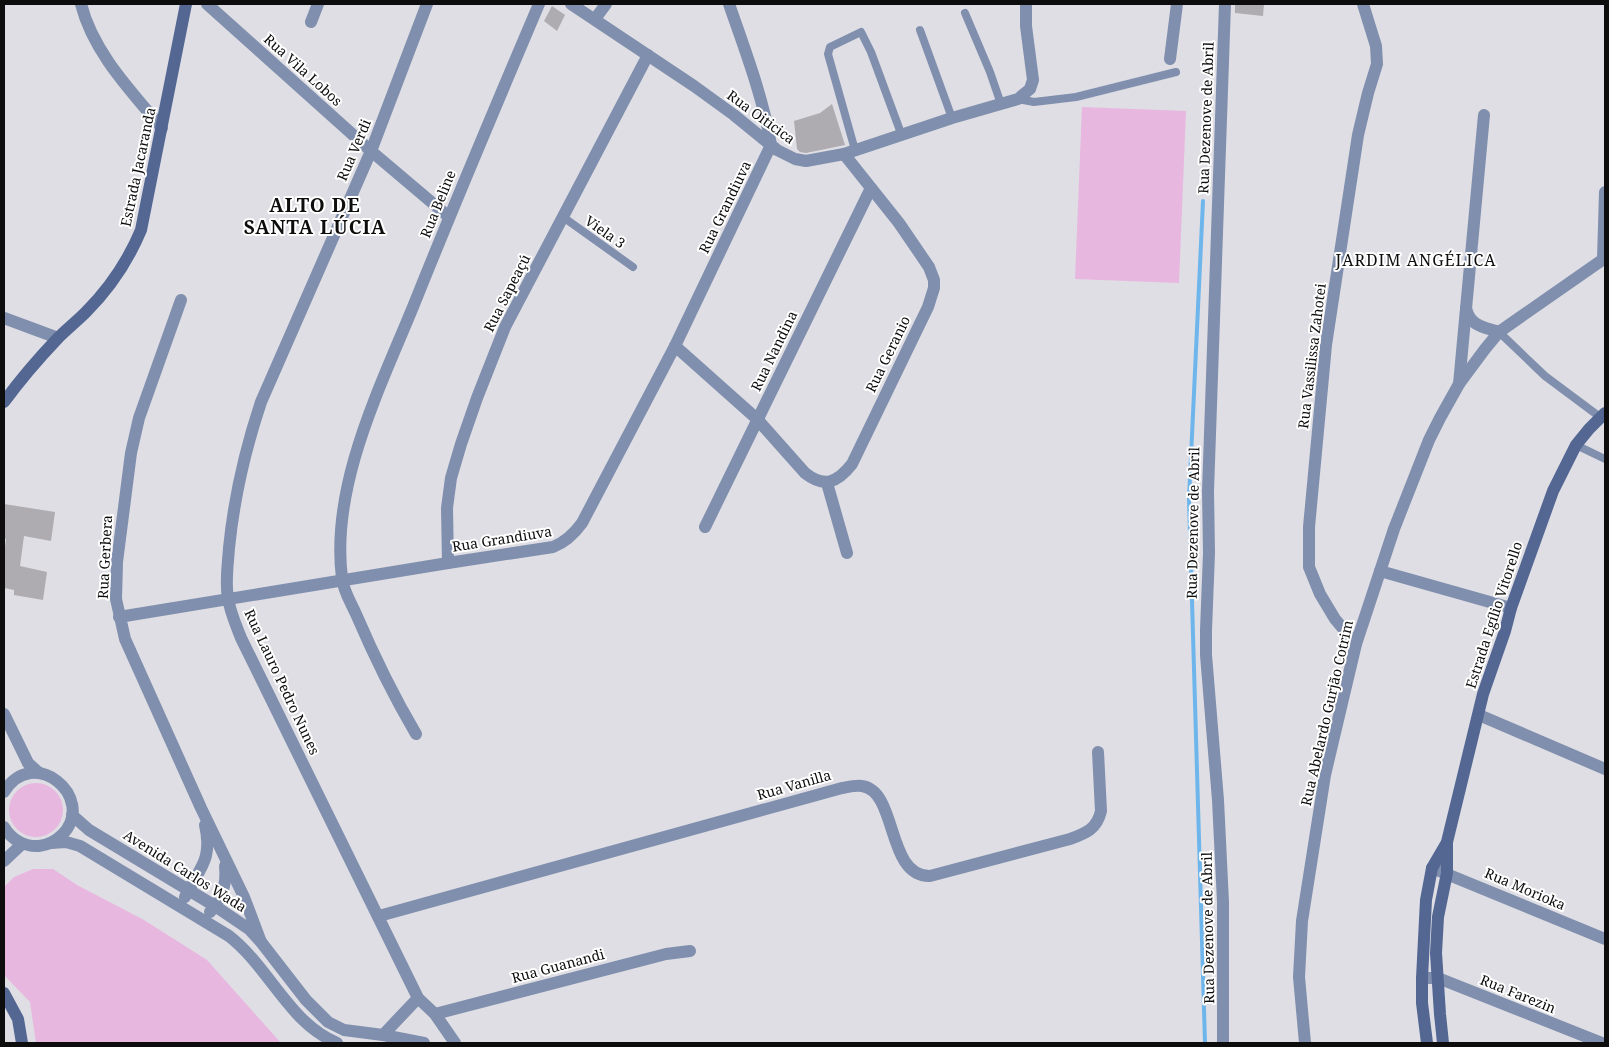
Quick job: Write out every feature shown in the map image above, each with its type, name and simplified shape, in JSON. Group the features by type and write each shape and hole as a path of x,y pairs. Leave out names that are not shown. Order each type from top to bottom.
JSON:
{"street":[{"path":"81,4 85,21 106,57 162,128"},
{"name":"Estrada Jacaranda","path":"4,402 58,338 105,291 133,250 141,230 186,4"},
{"name":"Rua Vila Lobos","path":"207,4 371,151 449,217"},
{"path":"311,22 318,4"},
{"name":"Rua Verdi","path":"278,361 371,151 427,4"},
{"name":"Rua Beline","path":"342,580 341,549 347,485 360,441 449,217 539,4"},
{"name":"Rua Oiticica","path":"571,4 734,115 771,145 788,156 806,161 850,152 952,118 1018,99"},
{"path":"595,19 606,4"},
{"path":"729,4 755,81 771,145"},
{"path":"1018,99 1030,89 1032,80 1026,26 1026,4"},
{"path":"1170,59 1176,4"},
{"name":"Rua Dezenove de Abril","path":"1223,1043 1223,902 1206,630 1209,553 1208,491 1225,4"},
{"name":"Rua Vassilissa Zahotei","path":"1356,644 1335,619 1320,594 1309,567 1309,527 1327,336 1356,144 1377,64 1376,46 1363,4"},
{"name":"Rua Sapeaçú","path":"448,563 447,508 451,478 461,444 505,327 648,55"},
{"path":"1459,384 1484,115"},
{"name":"Rua Grandiuva","path":"119,617 562,544 582,523 675,346 771,145"},
{"name":"Rua Geranio","path":"827,483 842,475 852,464 928,306 934,288 934,280 929,267 918,249 871,188 850,152"},
{"name":"Rua Nandina","path":"705,527 871,188"},
{"path":"1604,258 1605,192"},
{"name":"Rua Abelardo Gurjão Cotrim","path":"1305,1043 1299,977 1302,921 1324,776 1356,644 1394,529 1429,440 1459,384 1499,332 1604,258"},
{"name":"Rua Gerbera","path":"181,300 139,418 131,453 117,562 116,599 125,639 201,808 244,897 261,942"},
{"path":"1466,308 1468,317 1473,322 1479,326 1499,332"},
{"path":"4,318 58,338"},
{"path":"675,346 757,419 805,472 819,482 827,483 847,553"},
{"name":"Rua Lauro Pedro Nunes","path":"278,361 249,439 238,487 231,528 227,575 228,598 241,638 418,998 435,1014 455,1043"},
{"name":"Estrada Egílio Vitorello","path":"1443,1043 1436,953 1438,917 1447,873 1447,842 1483,694 1511,608 1553,491 1576,445 1602,415"},
{"path":"1380,571 1511,608"},
{"path":"342,580 385,679 416,734"},
{"path":"4,714 28,763 39,773"},
{"path":"1479,715 1605,769"},
{"name":"Rua Vanilla","path":"379,916 842,788 862,786 872,791 885,810 903,859 916,874 930,876 1070,839 1093,829 1099,820 1101,812 1098,752"},
{"path":"4,792 16,778 27,774 39,773 50,776 60,782 68,792 72,803 72,815 65,831 51,843"},
{"name":"Rua Gerbera","path":"181,906 203,867 208,850 201,808"},
{"name":"Avenida Carlos Wada","path":"72,815 89,830 216,906 248,929 261,942 306,1000 328,1022 344,1030 383,1034 424,1043"},
{"path":"4,827 12,837 22,844 42,846 66,842 80,846 204,920 240,944 307,1025 318,1034 337,1043"},
{"name":"Estrada Egílio Vitorello","path":"1427,1043 1422,1003 1426,900 1432,868 1447,842"},
{"path":"4,862 22,844"},
{"name":"Rua Gerbera","path":"204,920 216,906 223,893 226,880 224,857"},
{"name":"Rua Morioka","path":"1432,868 1605,939"},
{"name":"Rua Guanandi","path":"435,1014 666,954 690,951"},
{"name":"Rua Farezin","path":"1422,978 1438,978 1602,1043"},
{"path":"4,994 18,1019 22,1043"},
{"path":"383,1034 418,998"}],"lane":[{"path":"965,13 990,72 1001,104"},
{"path":"920,30 952,118"},
{"path":"850,152 828,54 830,47 862,32 902,136"},
{"path":"1018,99 1034,102 1076,97 1176,72"},
{"name":"Viela 3","path":"563,217 633,267"},
{"path":"1499,332 1545,376 1602,415"},
{"path":"1576,445 1605,459"}],"shaded area":[{"path":"1082,107 1186,111 1179,283 1075,279"},
{"path":"31,783 41,783 51,787 59,795 63,810 59,825 51,833 41,837 31,837 21,833 13,825 9,815 9,805 13,795 21,787"},
{"path":"33,869 53,869 77,885 144,920 207,960 281,1043 36,1043 30,1002 4,975 4,887 14,877"}],"building":[{"path":"1235,4 1264,4 1263,16 1235,13"},
{"path":"552,6 565,15 557,31 544,21"},
{"path":"832,104 845,145 806,153 800,152 797,149 794,121 820,113"},
{"path":"4,504 55,512 51,541 24,536 20,566 47,572 43,600 14,595 14,590 4,588 6,539 4,538"}],"waterway":[{"path":"1203,201 1189,499 1205,1043"}],"district":[{"name":"ALTO DE SANTA LÚCIA","path":"315,216"},
{"name":"JARDIM ANGÉLICA","path":"1416,260"}]}
